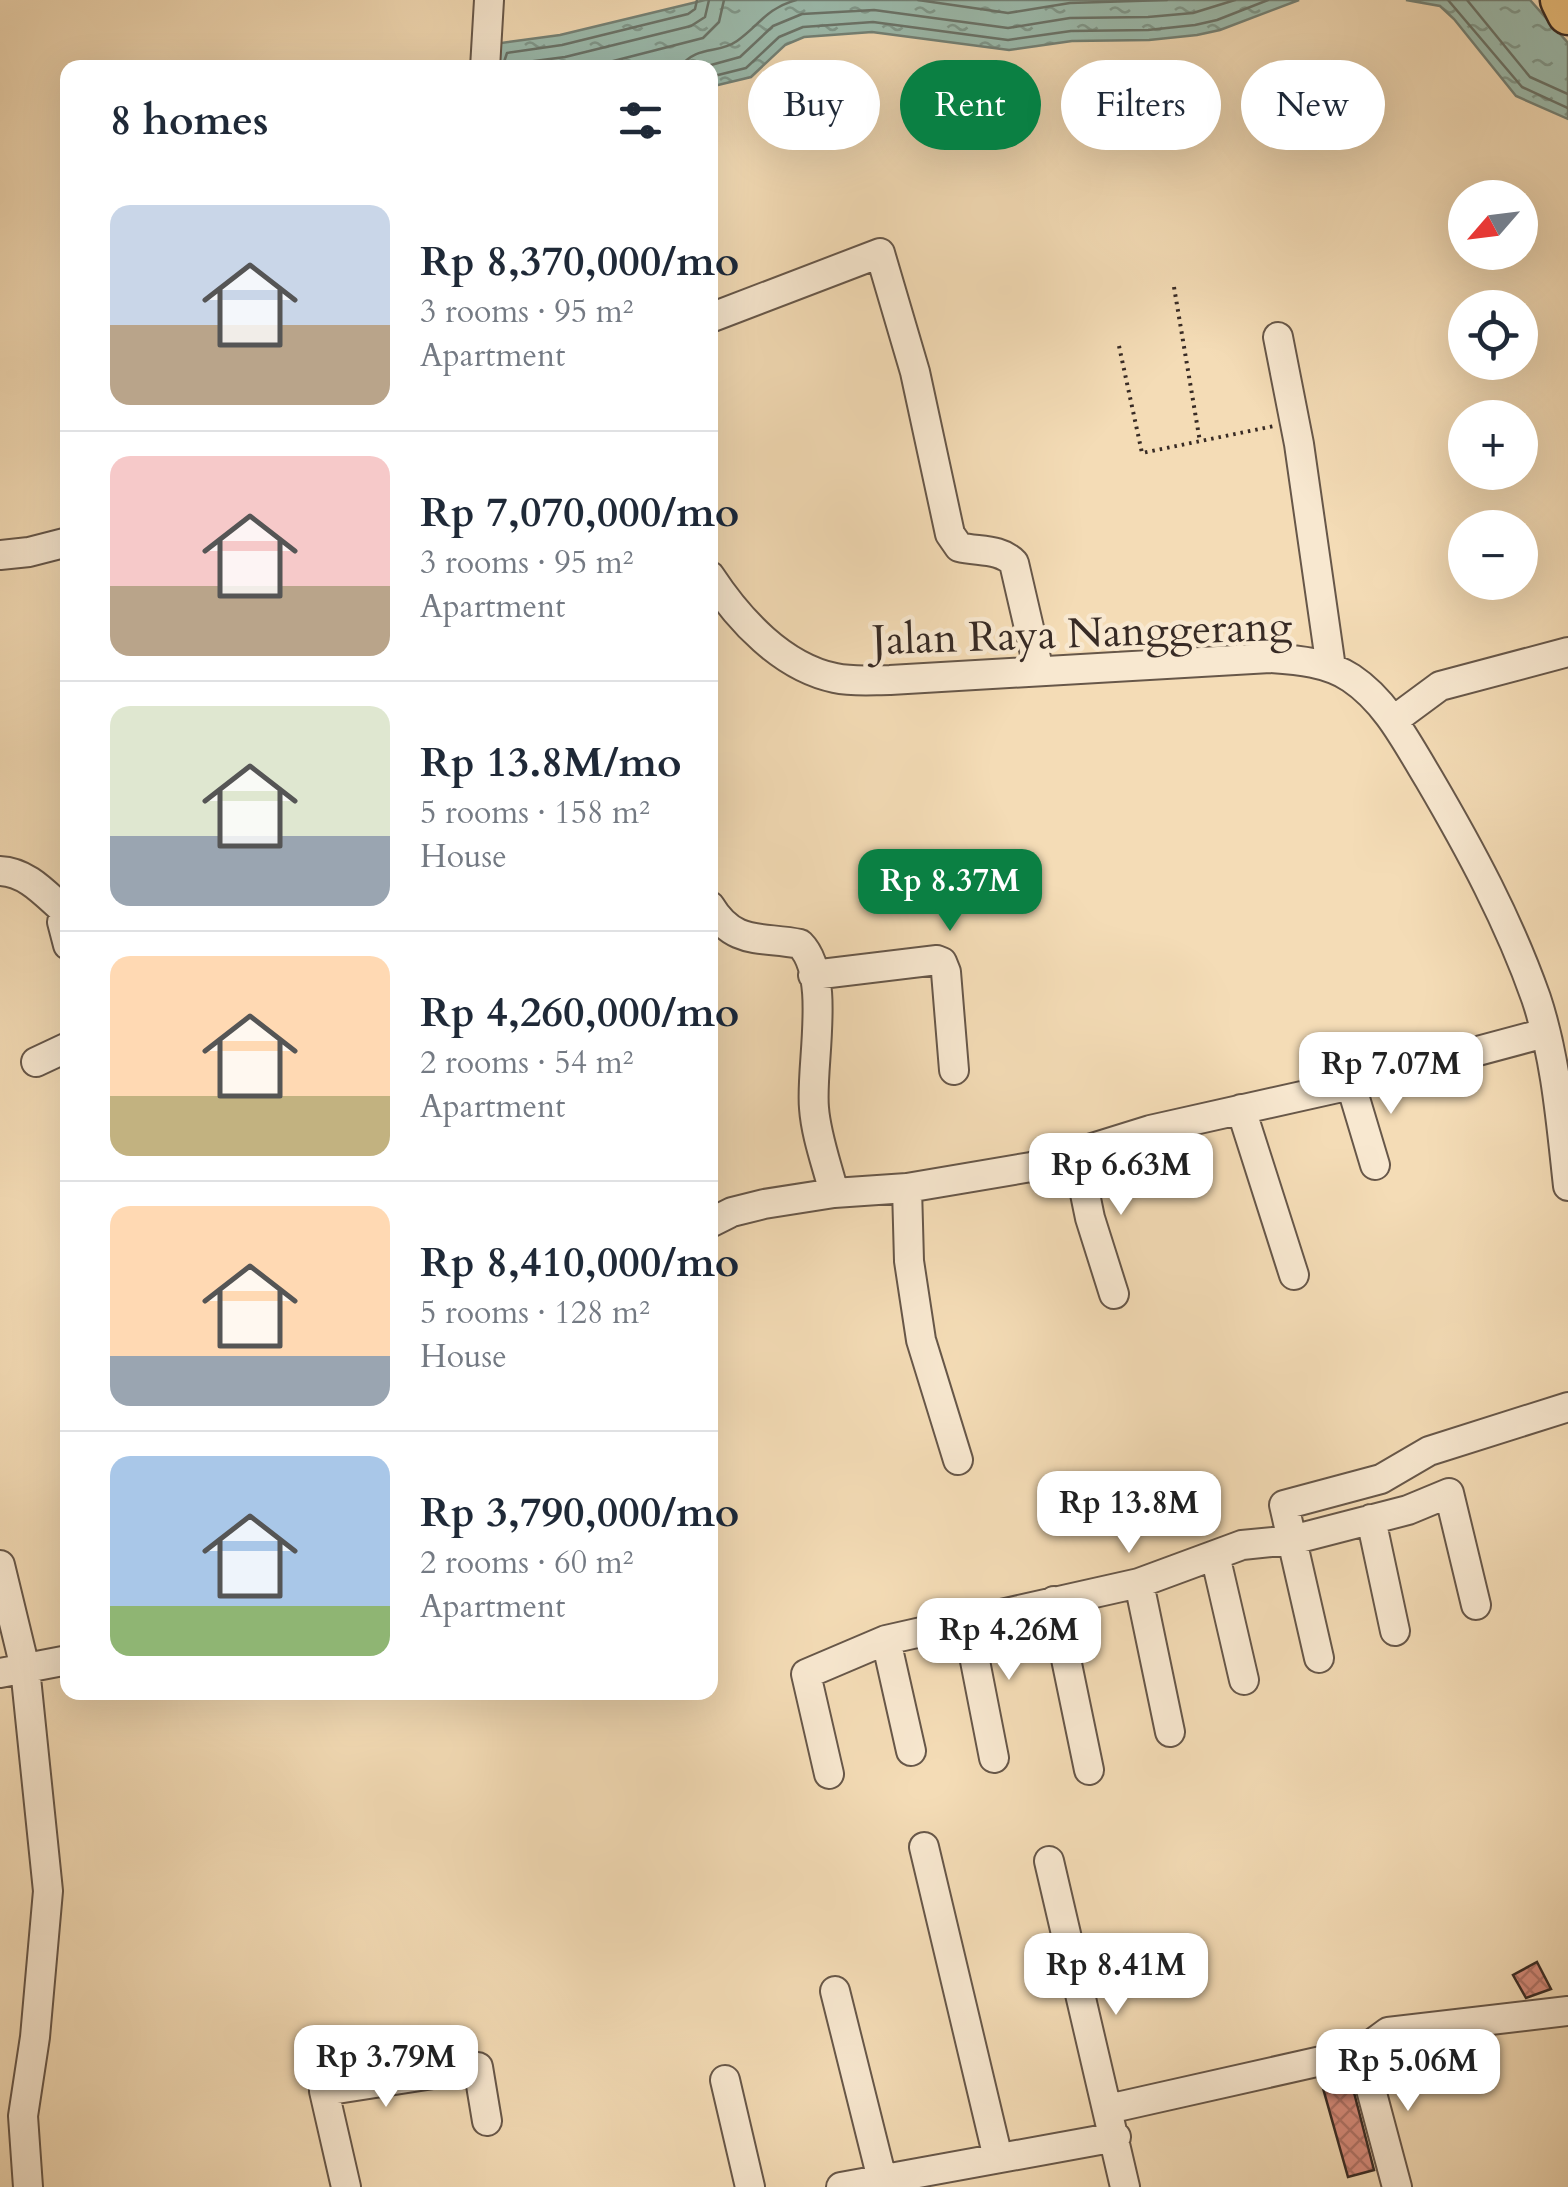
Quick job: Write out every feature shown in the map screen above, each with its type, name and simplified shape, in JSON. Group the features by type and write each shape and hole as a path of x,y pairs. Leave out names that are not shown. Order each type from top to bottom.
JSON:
{"highway":[{"path":"1561,0 1568,14"}],"street":[{"path":"485,60 489,0"},
{"path":"718,315 880,254 915,372 950,534 959,548 997,552 1014,564 1038,671"},
{"path":"1278,337 1300,444 1330,668"},
{"path":"0,555 60,544"},
{"name":"Jalan Raya Nanggerang","path":"718,585 768,643 792,661 837,679 890,680 1270,658 1302,660 1330,668 1365,688 1394,720 1456,826 1496,902 1536,998 1546,1033 1568,1186"},
{"path":"1394,720 1440,686 1568,652"},
{"path":"0,871 26,878 60,907"},
{"path":"718,918 737,934 800,944 810,959 816,1025 814,1113 834,1193"},
{"path":"813,975 942,962 954,1070"},
{"path":"718,1219 764,1204 834,1193 907,1188 1031,1167 1150,1130 1352,1084 1546,1033"},
{"path":"36,1062 60,1051"},
{"path":"1352,1084 1375,1165"},
{"path":"1240,1109 1294,1274"},
{"path":"1077,1155 1090,1218 1114,1294"},
{"path":"907,1188 909,1260 921,1340 958,1460"},
{"path":"1319,1658 1284,1505 1381,1479 1428,1451 1568,1407"},
{"path":"828,1774 806,1674 886,1640 1139,1583 1242,1545 1292,1540 1408,1510 1449,1493 1476,1605"},
{"path":"1371,1520 1395,1631"},
{"path":"1216,1556 1244,1680"},
{"path":"0,1565 48,1891 24,2116 28,2187"},
{"path":"1139,1583 1170,1732"},
{"path":"1054,1601 1088,1770"},
{"path":"967,1620 994,1758"},
{"path":"886,1640 911,1751"},
{"path":"13,1670 60,1661"},
{"path":"924,1846 998,2158"},
{"path":"1049,1862 1125,2187"},
{"path":"834,1990 882,2180"},
{"path":"1108,2109 1361,2052 1388,2032 1568,2011"},
{"path":"1361,2052 1397,2187"},
{"path":"346,2187 324,2091 478,2067 487,2120"},
{"path":"726,2080 750,2187"},
{"path":"840,2187 1116,2137"}],"path":[{"path":"1174,287 1200,442"},
{"path":"1118,346 1142,453 1293,424"}],"water":[{"path":"705,0 1299,0 1220,30 1149,40 1072,41 1009,50 872,32 804,37 785,45 769,60 748,60 748,78 718,85 718,60 493,60 494,44 560,35"},
{"path":"1406,0 1530,0 1568,43 1568,119 1516,96 1440,6"}],"building":[{"path":"1537,1962 1551,1989 1526,1998 1513,1975"},
{"path":"1349,2073 1374,2170 1348,2177 1321,2081"}]}
